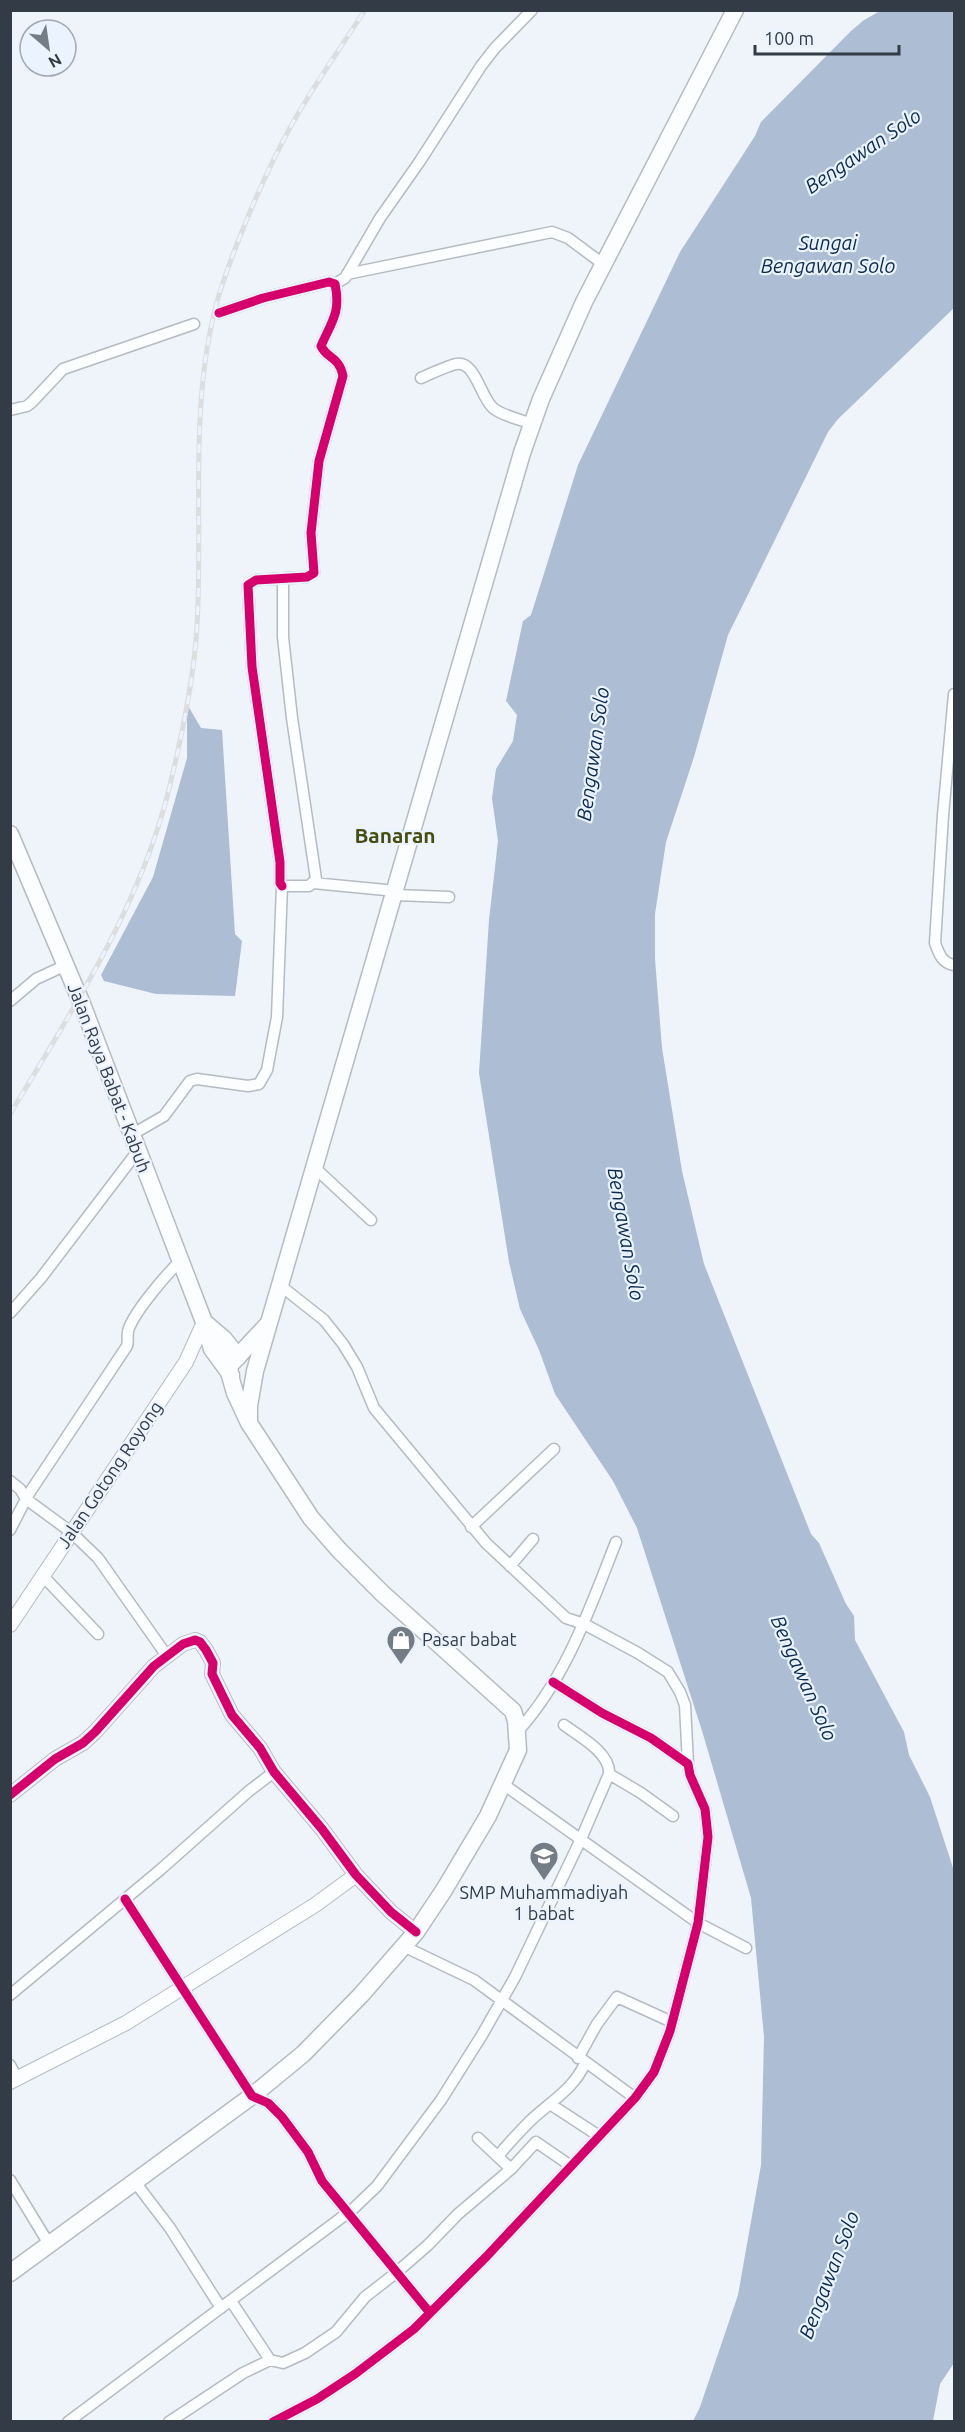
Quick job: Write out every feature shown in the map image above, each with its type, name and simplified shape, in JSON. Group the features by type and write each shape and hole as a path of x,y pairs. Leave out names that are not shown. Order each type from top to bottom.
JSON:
{"main road":[{"path":"249,1423 249,1406 255,1371 532,424 552,372 603,264 735,10"},
{"name":"Jalan Raya Babat - Kabuh","path":"10,834 15,861 66,965 212,1348 231,1376 240,1406 249,1423 311,1518 339,1550 417,1625 513,1711 517,1732"},
{"path":"204,1322 224,1339 238,1357 250,1360 255,1371"},
{"path":"255,1371 251,1378 244,1382 236,1381 231,1376 230,1365 270,1323"},
{"path":"10,2272 252,2096 303,2055 362,1995 416,1932 468,1850 518,1750 517,1732"}],"street":[{"path":"219,313 318,284 335,284 347,274 481,66 532,10"},
{"path":"347,274 552,232 568,238 603,264"},
{"path":"131,1136 164,1116 174,1106 190,1081 197,1079 248,1086 259,1084 267,1070 277,1017 282,886 252,667 248,585 256,580 307,577 314,571 311,533 319,461 343,376 335,358 324,352 321,346 338,305 335,284"},
{"path":"10,410 27,406 63,369 194,324"},
{"path":"421,378 457,364 464,364 470,367 484,397 494,409 532,424"},
{"path":"282,580 283,637 292,718 316,876 313,883"},
{"path":"954,694 935,943 942,959 954,965"},
{"path":"282,886 304,886 313,883 449,897"},
{"path":"10,1001 36,979 66,965"},
{"path":"10,1313 41,1278 137,1152"},
{"path":"315,1168 371,1220"},
{"path":"10,1530 26,1499 128,1344 127,1332 132,1321 180,1261"},
{"path":"273,2421 317,2399 414,2329 487,2256 635,2098 654,2072 672,2022 698,1923 708,1837 705,1809 690,1775 688,1764 685,1706 668,1672 584,1624 566,1618 510,1566 471,1527 374,1408 357,1367 324,1320 281,1286"},
{"name":"Jalan Gotong Royong","path":"10,1625 186,1362 204,1322"},
{"path":"471,1527 554,1449"},
{"path":"10,1481 20,1489 26,1499 71,1532 98,1558 167,1656"},
{"path":"510,1566 533,1539"},
{"path":"517,1732 539,1706 584,1624 616,1542"},
{"path":"43,1576 98,1634"},
{"path":"10,1795 55,1760 83,1743 153,1666 183,1644 195,1640 200,1642 213,1663 212,1674 232,1715 260,1748 274,1772 342,1854 356,1875 391,1912 416,1932"},
{"path":"553,1682 602,1713 651,1738 688,1764"},
{"path":"68,2421 348,2212 377,2186 441,2100 502,2000 581,1839 609,1774 610,1768 607,1762 593,1746 564,1725"},
{"path":"10,1995 274,1772"},
{"path":"609,1774 673,1816"},
{"path":"503,1784 698,1923 746,1948"},
{"path":"10,2065 14,2080 126,2023 315,1905 356,1875"},
{"path":"125,1899 252,2096 268,2103 282,2117 308,2152 322,2181 430,2313"},
{"path":"404,1946 474,1980 635,2098"},
{"path":"498,2156 530,2121 581,2072 582,2061 597,2024 617,1997 672,2022"},
{"path":"550,2104 599,2136"},
{"path":"530,2121 536,2142 571,2166"},
{"path":"478,2138 511,2169"},
{"path":"169,2421 243,2373 270,2360 283,2363 305,2353 336,2332 364,2297 397,2272 458,2214 511,2169 536,2142"},
{"path":"10,2181 49,2244"},
{"path":"135,2182 270,2360"}],"water":[{"path":"882,10 954,11 954,308 838,419 828,432 728,635 694,757 666,842 655,914 655,959 662,1048 682,1171 704,1264 811,1534 819,1543 846,1604 854,1616 855,1640 904,1732 909,1755 930,1797 954,1871 954,2363 940,2384 933,2421 693,2421 700,2407 738,2295 761,2165 764,2037 751,1898 703,1734 637,1528 613,1481 555,1394 539,1350 520,1309 509,1262 479,1073 489,920 498,841 492,798 496,769 513,741 517,715 506,701 523,621 531,615 578,465 680,252 755,136 761,122 851,31 864,20"},
{"path":"187,704 201,728 222,730 235,934 242,941 235,996 156,994 104,981 101,975 153,877 187,758"}],"railway":[{"path":"10,1114 102,957 141,875 156,833 178,749 193,667 198,588 199,433 206,356 215,309 237,244 276,155 308,96 365,10"}],"cycle path":[{"path":"219,313 263,298 329,282 335,284 336,309 321,346 339,365 343,376 319,461 311,533 314,573 307,577 256,580 248,585 252,667 282,886"},
{"path":"10,1795 55,1759 83,1743 154,1666 183,1644 195,1640 200,1642 213,1663 212,1674 232,1715 260,1748 274,1772 322,1829 356,1875 391,1912 416,1932"},
{"path":"273,2422 317,2399 355,2374 414,2329 487,2256 635,2098 654,2072 670,2031 698,1923 708,1837 705,1809 690,1775 688,1764 651,1738 602,1713 553,1682"},
{"path":"125,1899 252,2096 268,2103 282,2117 308,2152 322,2181 430,2313"}],"place":[{"name":"Pasar babat","path":"401,1666"},
{"name":"SMP Muhammadiyah 1 babat","path":"544,1882"}],"district":[{"name":"Banaran","path":"395,836"}],"water label":[{"name":"Bengawan Solo","path":"863,151"},
{"name":"Sungai Bengawan Solo","path":"828,254"},
{"name":"Bengawan Solo","path":"593,754"},
{"name":"Bengawan Solo","path":"626,1234"},
{"name":"Bengawan Solo","path":"804,1678"},
{"name":"Bengawan Solo","path":"829,2275"}]}
